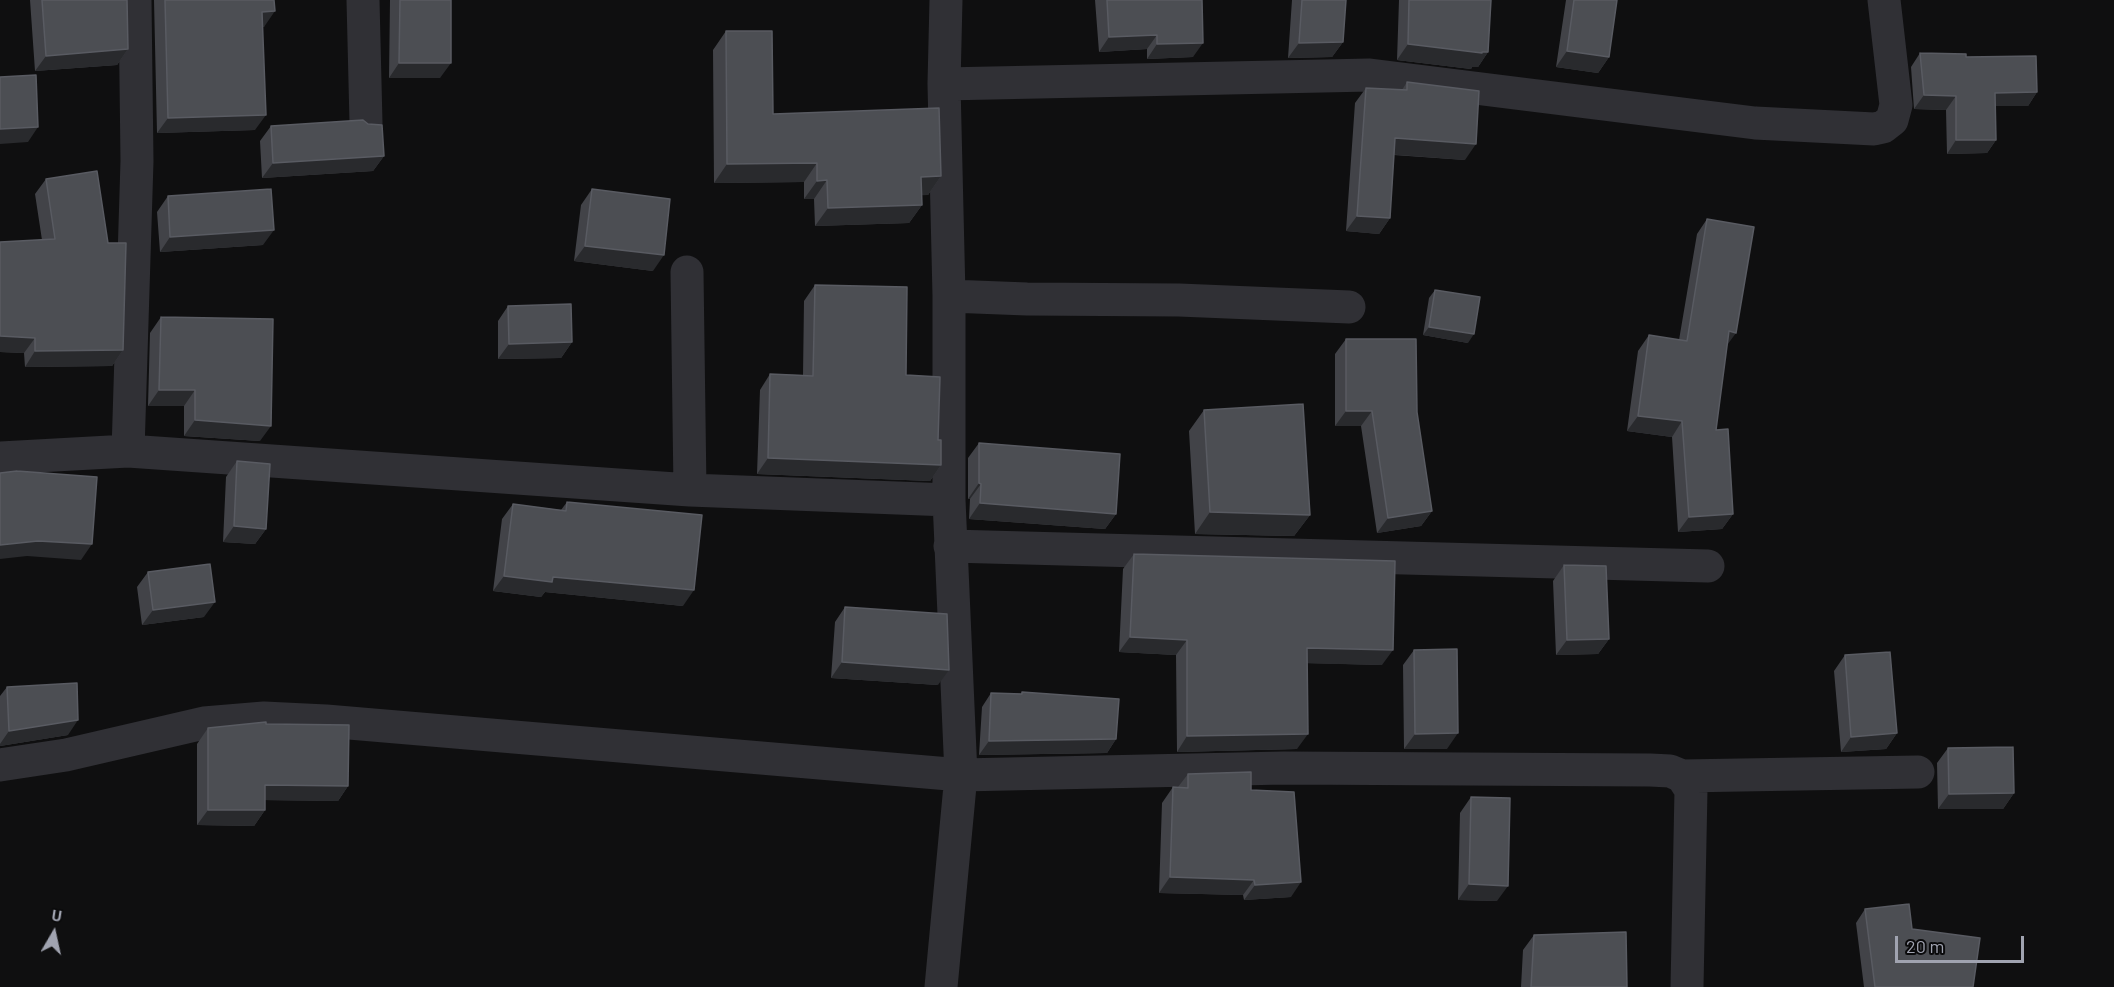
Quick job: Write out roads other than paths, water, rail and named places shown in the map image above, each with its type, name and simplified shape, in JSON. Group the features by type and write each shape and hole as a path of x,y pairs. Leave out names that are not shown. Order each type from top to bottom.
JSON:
{"street":[{"path":"128,452 137,160 135,0"},
{"path":"363,0 366,123"},
{"path":"941,987 961,775 948,500 949,296 944,84 946,0"},
{"path":"944,84 1370,75 1755,123 1874,129 1883,127 1892,120 1896,105 1884,0"},
{"path":"687,272 690,490"},
{"path":"949,296 1179,300 1349,307"},
{"path":"0,458 128,452 690,490 948,500"},
{"path":"950,546 1708,566"},
{"path":"0,765 66,755 204,723 264,718 338,722 961,775 1296,768 1650,770 1670,771 1682,776 1918,772"},
{"path":"1682,776 1691,790 1687,987"}]}
